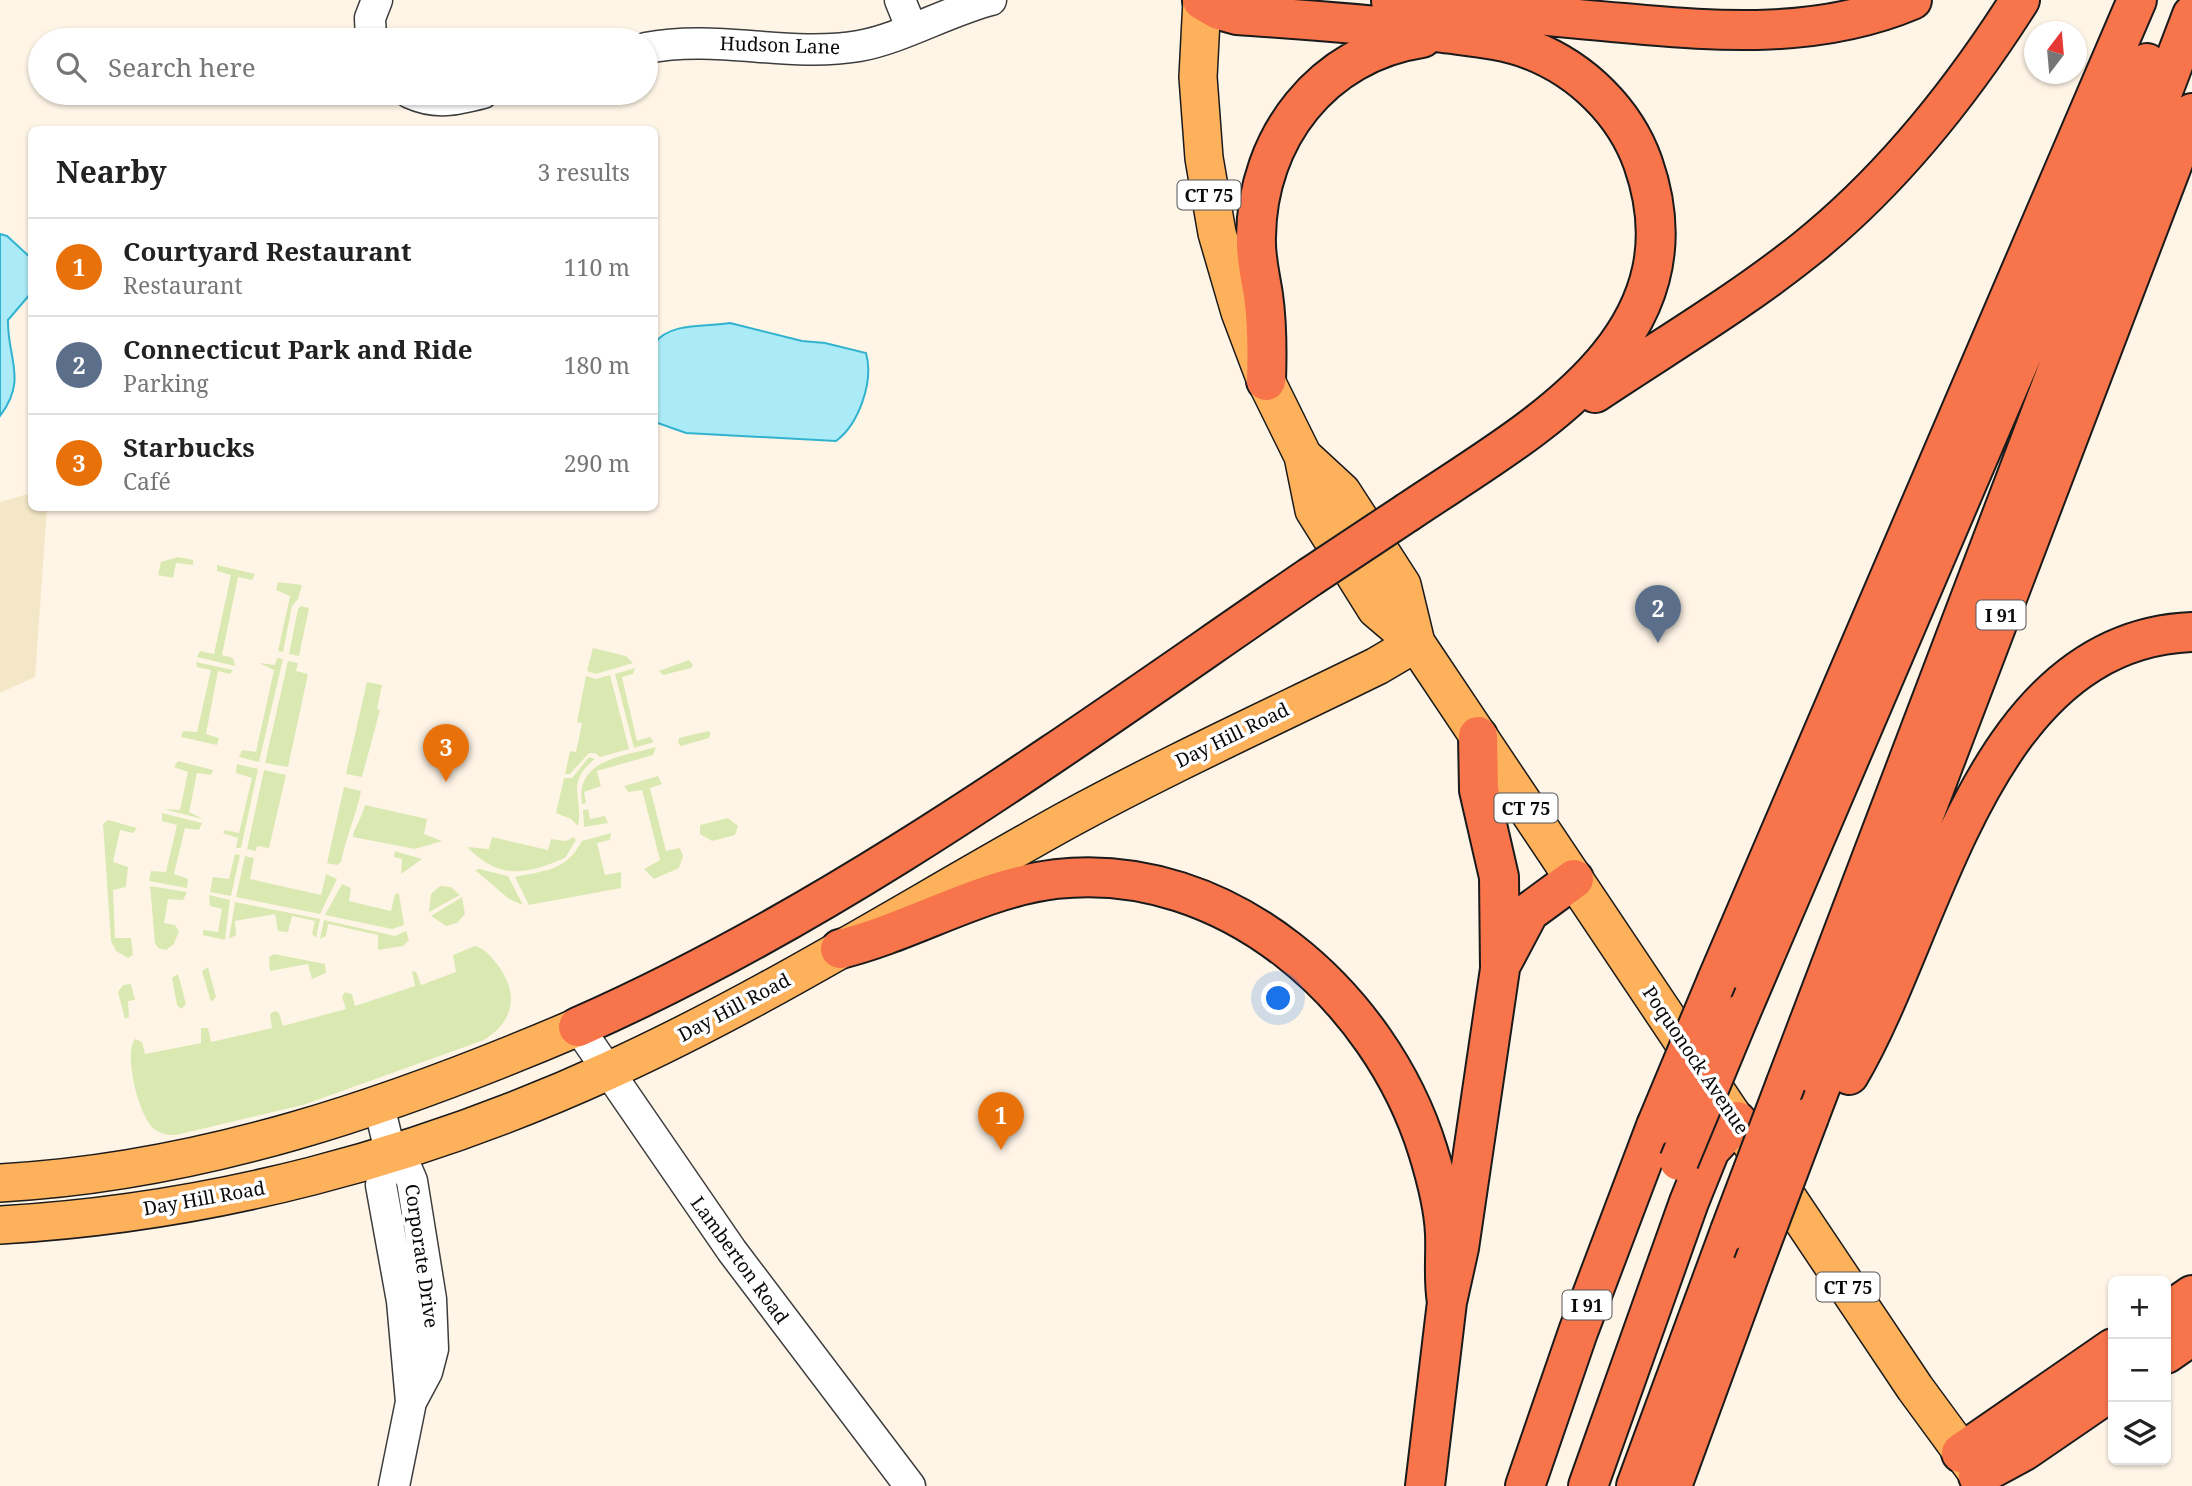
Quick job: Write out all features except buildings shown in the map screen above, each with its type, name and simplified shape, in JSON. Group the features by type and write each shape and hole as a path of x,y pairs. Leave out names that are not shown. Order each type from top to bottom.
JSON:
{"highway":[{"path":"1201,0 1234,14 1500,40 1534,51 1587,84 1611,107 1629,133 1646,171 1652,201 1653,261 1647,291 1637,316 1601,368 1535,426"},
{"path":"1378,0 1651,26 1757,30 1833,24 1912,0"},
{"path":"578,1027 711,965 841,892 1535,426 1592,395 1777,271 1830,229 1914,145 1979,60 2020,0"},
{"name":"I 91","path":"1525,1486 1578,1332 1656,1126 2137,0"},
{"path":"1562,1486 1679,1161 2174,0"},
{"path":"1636,1486 1730,1231 2192,15"},
{"path":"1266,381 1265,320 1256,251 1256,223 1265,169 1279,136 1316,90 1364,55 1408,40 1465,36"},
{"name":"I 91","path":"1672,1486 1809,1117 2192,113"},
{"path":"1809,1117 1839,1087 1857,1060 1975,799 1994,764 2022,724 2060,687 2104,656 2139,641 2192,632"},
{"path":"1425,1486 1447,1302 1459,1248 1500,969 1499,877 1479,790 1478,736"},
{"path":"840,949 895,934 1006,891 1075,878 1116,879 1169,890 1209,905 1253,927 1314,970 1343,999 1374,1040 1400,1083 1420,1127 1443,1210 1447,1302"},
{"path":"1500,969 1516,932 1529,912 1574,879"},
{"path":"1588,1486 1710,1150 1737,1121"},
{"path":"1613,1486 1674,1314 1734,1161 1737,1121"},
{"path":"2171,1310 2192,1295"},
{"path":"2171,1351 2192,1336"},
{"path":"1978,1475 2108,1353"},
{"path":"1978,1475 2024,1451 2108,1393"}],"main road":[{"name":"Poquonock Avenue","path":"1201,0 1199,103 1211,206 1234,293 1266,381 1303,456 1342,492 1402,585 1416,643 1978,1475"},
{"name":"Day Hill Road","path":"0,1225 82,1219 185,1203 285,1183 391,1156 478,1125 609,1071 709,1022 1114,795 1377,666 1416,643"},
{"path":"0,1183 81,1176 200,1156 298,1132 379,1105 578,1027"}],"street":[{"path":"370,28 370,18 377,0"},
{"path":"900,0 911,27"},
{"name":"Hudson Lane","path":"658,46 677,42 704,42 824,49 861,46 991,0"},
{"name":"Lamberton Road","path":"578,1027 739,1261 910,1486"},
{"name":"Corporate Drive","path":"379,1105 391,1156 406,1167 412,1181 433,1315 432,1357 411,1402 394,1486"}],"shaded area":[{"path":"28,494 28,511 47,511 35,677 0,693 0,502"}],"green space":[{"path":"178,557 193,560 193,565 176,563 173,578 158,575 161,562"},
{"path":"217,565 255,574 252,580 238,577 222,655 233,658 235,666 197,657 200,651 214,654 231,575 217,571"},
{"path":"278,582 302,585 298,599 292,606 283,652 278,651 290,596 276,590"},
{"path":"301,606 309,608 299,656 289,654 298,609"},
{"path":"593,648 626,656 633,663 596,674 587,671"},
{"path":"277,658 283,659 259,762 239,757 242,750 256,752 274,670 259,663 275,665"},
{"path":"689,660 693,665 691,668 663,675 659,671"},
{"path":"288,661 298,663 296,671 308,674 288,767 265,763"},
{"path":"196,662 233,670 230,674 218,671 206,734 219,738 217,745 181,737 183,731 197,732 211,670 197,667"},
{"path":"635,668 633,674 622,677 637,741 650,737 654,742 634,748 615,674"},
{"path":"610,675 629,749 600,757 589,753 570,774 565,774 570,751 576,752 582,723 577,722 586,676 596,679"},
{"path":"367,682 382,685 377,709 380,710 362,777 346,774"},
{"path":"708,731 711,733 709,738 681,746 678,743 679,738"},
{"path":"656,747 653,755 597,771 601,786 584,792 586,803 582,804 582,789 586,777 594,769 617,757"},
{"path":"589,757 595,759 580,776 578,784 578,826 571,819 556,813 564,778 572,778"},
{"path":"178,761 213,770 211,775 197,773 189,812 203,819 163,809 180,810 188,772 174,767"},
{"path":"237,764 258,769 241,848 236,848 238,838 223,833 225,830 239,833 252,778 236,773"},
{"path":"264,770 286,775 269,848 257,846 256,851 247,849"},
{"path":"658,776 662,784 650,788 666,851 680,848 683,856 679,868 654,879 644,869 660,860 642,790 628,792 624,786"},
{"path":"344,787 361,791 341,862 337,865 327,863"},
{"path":"365,805 427,819 424,834 442,841 415,849 353,837"},
{"path":"588,809 590,819 605,816 608,823 584,827 583,810"},
{"path":"162,813 202,823 199,830 185,828 174,874 188,879 187,888 149,881 151,871 166,872 177,825 162,821"},
{"path":"728,818 738,826 735,835 712,841 700,834 700,825"},
{"path":"108,820 137,828 133,833 120,830 113,862 128,867 126,887 113,890 115,938 131,938 133,955 128,958 116,951 111,941 103,824"},
{"path":"611,833 610,840 597,843 605,875 621,872 621,888 529,905 515,877 554,868 569,858 582,841"},
{"path":"492,837 548,850 551,839 566,841 574,837 576,840 565,858 525,871 513,871 490,865 467,847 489,849"},
{"path":"395,851 422,859 401,874 402,859 394,857"},
{"path":"235,854 240,855 231,896 210,892 213,877 229,879"},
{"path":"245,856 254,858 250,879 321,895 326,874 337,879 320,914 236,897"},
{"path":"475,870 508,876 523,905 509,899"},
{"path":"342,884 351,888 349,901 391,911 395,894 399,894 404,925 392,929 325,915"},
{"path":"150,886 187,892 183,900 168,899 164,923 175,925 179,931 174,944 166,950 158,948 155,943"},
{"path":"440,886 451,887 460,895 429,912 431,894"},
{"path":"209,895 230,900 225,940 203,935 203,930 218,932 222,909 210,906"},
{"path":"462,897 465,914 457,923 446,926 431,916"},
{"path":"235,902 320,919 316,938 312,934 315,921 292,916 288,932 278,931 275,914 235,921 236,935 229,939"},
{"path":"324,920 395,936 406,931 409,940 403,946 378,950 378,935 328,924 326,936 320,939"},
{"path":"475,946 485,951 497,964 509,985 511,995 508,1015 484,1040 303,1105 176,1135 159,1132 148,1122 134,1085 131,1058 135,1039 142,1042 145,1054 201,1043 201,1028 208,1028 211,1042 272,1028 270,1014 275,1011 279,1013 283,1026 346,1009 342,997 345,992 352,994 355,1006 415,986 412,971 416,972 421,985 456,972 453,955"},
{"path":"274,954 325,964 326,973 312,979 308,964 270,971 269,957"},
{"path":"208,967 216,997 211,1002 202,971"},
{"path":"178,974 186,1004 181,1009 177,1005 172,978"},
{"path":"131,984 135,1000 128,1001 129,1017 125,1019 118,992 123,985"}],"water":[{"path":"0,234 7,236 28,255 28,297 8,320 15,379 13,391 0,416"},
{"path":"730,323 866,353 866,389 852,424 836,441 686,433 658,423 658,340 679,328"}],"place":[{"name":"Connecticut Park and Ride","path":"1658,643"},
{"name":"Starbucks","path":"446,782"},
{"name":"Courtyard Restaurant","path":"1001,1150"}]}
